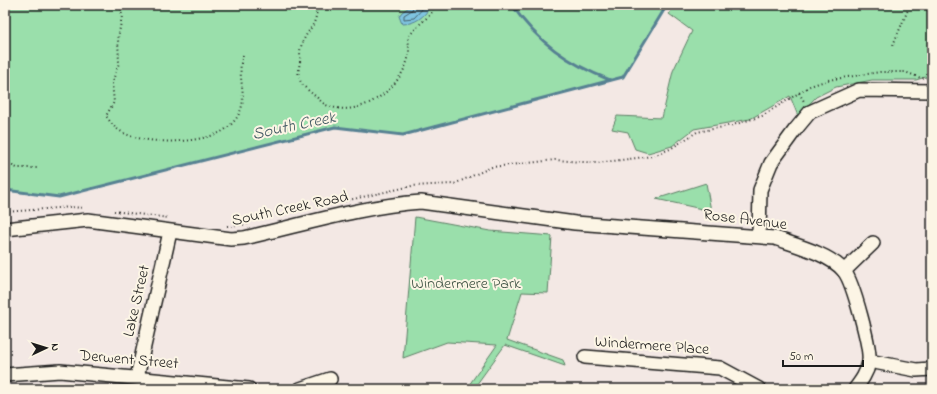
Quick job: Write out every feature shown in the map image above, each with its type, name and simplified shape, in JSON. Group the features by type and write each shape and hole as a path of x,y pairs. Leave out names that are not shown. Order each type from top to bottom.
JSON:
{"street":[{"path":"759,236 760,190 771,163 810,112 859,90 932,91"},
{"name":"South Creek Road","path":"5,229 88,220 231,239 244,238 403,203 421,202 509,213"},
{"name":"Rose Avenue","path":"509,213 576,223 775,238 801,246 829,259 844,271 852,287 867,342 869,362 865,376 855,389"},
{"name":"Lake Street","path":"137,377 170,232"},
{"path":"844,271 873,242"},
{"name":"Windermere Place","path":"585,358 720,368 759,389"},
{"path":"869,362 916,370 932,369"},
{"name":"Derwent Street","path":"5,375 49,370 137,377 249,389"},
{"path":"300,389 330,379"}],"path":[{"path":"121,5 122,16 118,39 119,63 112,83 114,102 106,116 116,128 124,133 143,139 165,141 193,140 220,133 230,126 242,108 239,67 243,55"},
{"path":"316,5 317,16 315,23 300,48 298,72 302,84 326,105 340,108 358,107 367,104 377,98 394,83 403,72 407,62 409,54 408,38 431,14 434,5"},
{"path":"893,45 910,5"},
{"path":"315,208 412,186 454,184 492,167 555,160 597,163 652,156 670,149 697,132 734,126 762,116 810,86 828,80 880,72 905,72 921,78 932,78"},
{"path":"5,162 16,168 38,168"},
{"path":"5,212 71,207 85,208"},
{"path":"113,210 173,218"},
{"path":"227,226 250,224"}],"green space":[{"path":"5,5 667,5 623,77 403,135 335,127 59,197 5,190"},
{"path":"675,5 932,5 932,75 916,80 872,80 836,87 816,97 798,116 790,96 750,119 694,129 672,146 648,153 635,149 628,132 612,129 617,116 662,118 673,71 692,31 669,14"},
{"path":"706,183 711,211 656,199"},
{"name":"Windermere Park","path":"415,217 490,231 552,236 548,293 522,292 507,340 563,360 565,366 505,345 474,388 469,385 497,345 447,342 403,358"}],"water":[{"path":"412,5 431,5 426,13 419,19 411,23 402,24 399,16"}],"waterway":[{"path":"512,5 543,41 581,67 610,80"},
{"name":"South Creek","path":"5,190 59,197 335,127 403,135 623,77 667,5"}]}
